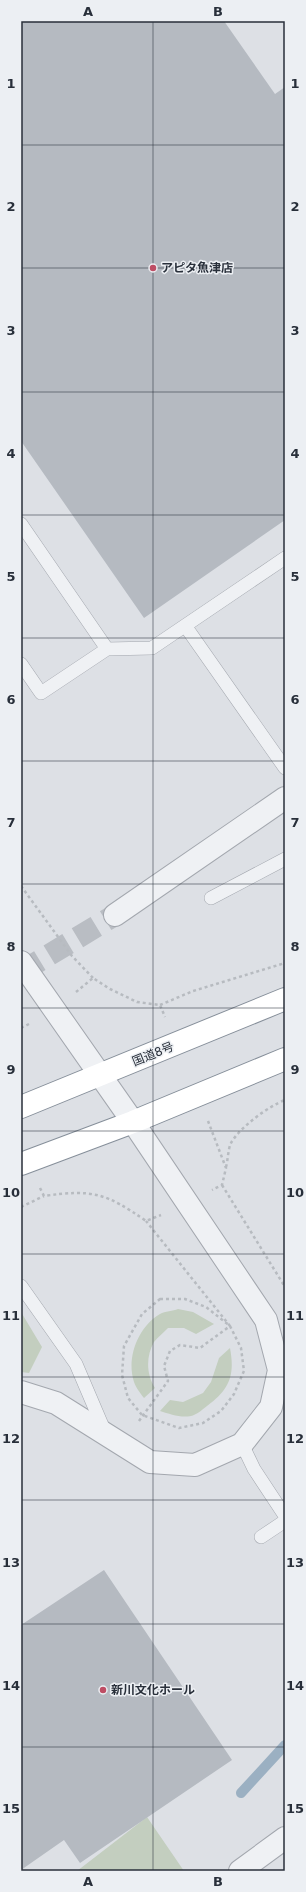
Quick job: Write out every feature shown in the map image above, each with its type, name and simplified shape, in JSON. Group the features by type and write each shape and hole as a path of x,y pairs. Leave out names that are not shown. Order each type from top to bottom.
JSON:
{"highway":[{"name":"国道8号","path":"21,1108 285,999"},
{"path":"21,1164 132,1122 285,1059"}],"street":[{"path":"114,915 285,798"},
{"path":"21,962 132,1122 266,1320 279,1370 270,1407 242,1444 195,1465 150,1462 105,1432 56,1403 21,1392"},
{"path":"240,1871 285,1838"}],"lane":[{"path":"21,524 107,649"},
{"path":"21,664 42,694 107,649 152,648 186,627 285,558"},
{"path":"186,627 285,768"},
{"path":"211,898 285,859"},
{"path":"21,1286 76,1364 105,1432"},
{"path":"242,1444 254,1469 285,1516"},
{"path":"261,1537 285,1521"}],"path":[{"path":"21,886 72,956 93,978"},
{"path":"160,1004 193,991 285,963"},
{"path":"226,1168 231,1143 249,1124 273,1104 285,1100"},
{"path":"222,1185 285,1287"},
{"path":"21,1207 44,1196"},
{"path":"146,1221 230,1326 241,1348 244,1371 234,1394 221,1411 203,1423 179,1428 142,1415 128,1398 122,1375 124,1346 142,1314 160,1298 185,1299 206,1307 230,1326"},
{"path":"125,1445 142,1415 168,1381 164,1366 170,1351 180,1346 200,1348 230,1326"}],"green space":[{"path":"178,1309 193,1312 214,1324 196,1334 184,1328 168,1328 157,1338 151,1347 148,1359 150,1377 155,1388 144,1398 135,1384 132,1373 133,1353 136,1344 140,1335 152,1320 162,1313"},
{"path":"21,1312 42,1347 29,1373 21,1372"},
{"path":"230,1348 232,1366 229,1381 221,1394 215,1400 195,1415 191,1416 179,1416 160,1411 170,1400 183,1402 203,1393 211,1382 219,1358"},
{"path":"147,1817 184,1871 77,1871"}],"building":[{"name":"アピタ魚津店","path":"21,21 224,21 275,94 285,87 285,520 144,618 21,441"},
{"name":"新川文化ホール","path":"104,1570 232,1760 80,1863 64,1840 21,1870 21,1625"}],"waterway":[{"path":"241,1793 285,1745"}],"tunnel":[{"path":"21,972 115,915"}],"place":[{"name":"アピタ魚津店","path":"153,268"},
{"name":"新川文化ホール","path":"103,1690"}]}
